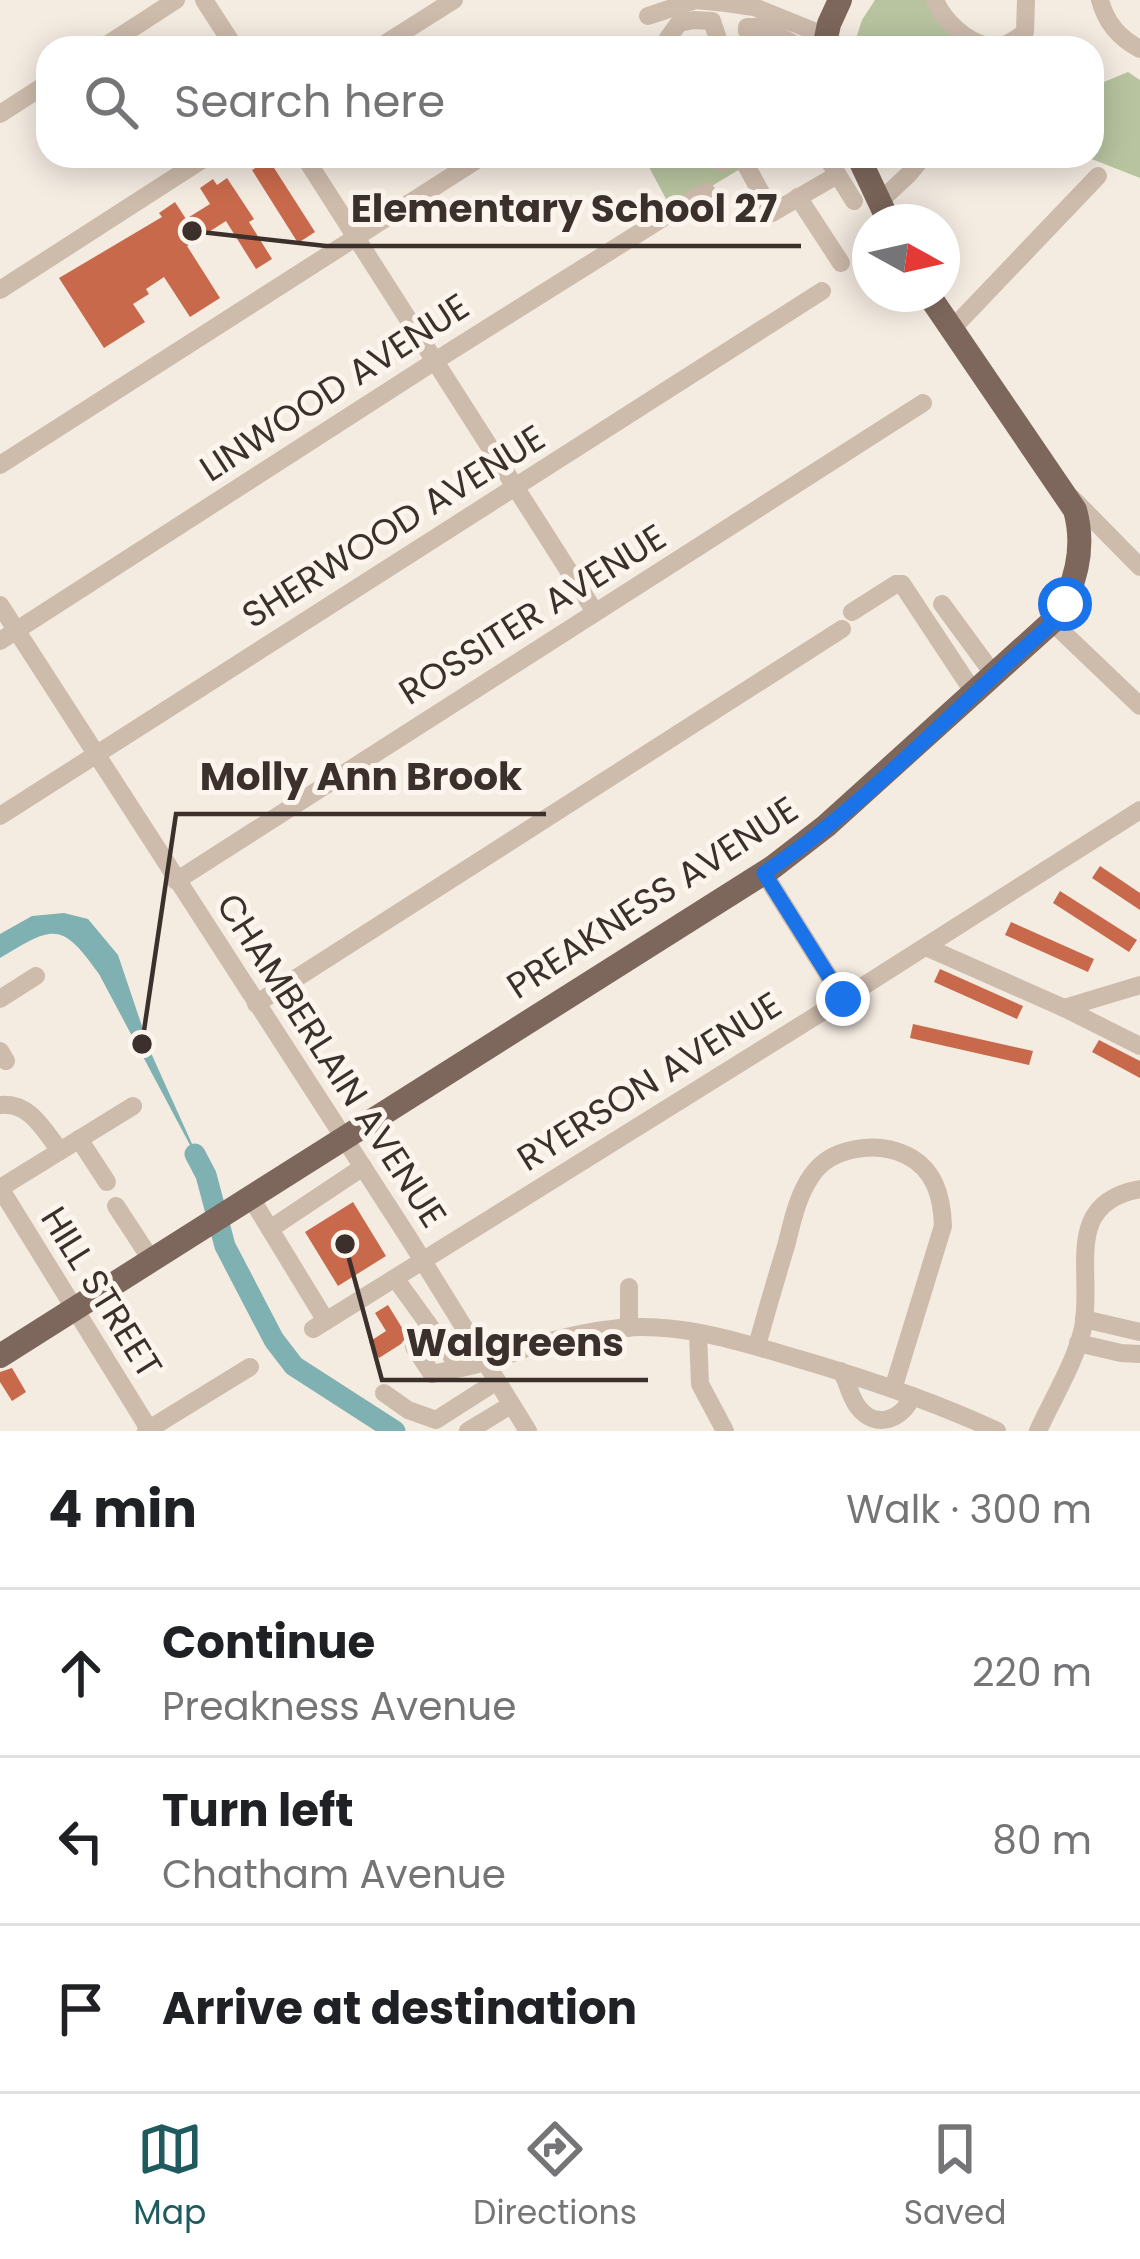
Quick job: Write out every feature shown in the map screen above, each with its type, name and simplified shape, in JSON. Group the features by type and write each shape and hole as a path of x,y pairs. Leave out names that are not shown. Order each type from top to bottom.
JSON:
{"main road":[{"path":"827,36 840,0"},
{"path":"862,168 872,204"},
{"name":"PREAKNESS AVENUE","path":"0,1356 764,873 826,826 1052,622 1074,583 1079,554 1075,510 940,312"}],"street":[{"path":"120,36 176,0"},
{"path":"204,0 227,36"},
{"path":"397,36 454,0"},
{"path":"648,16 695,0 726,3 768,11 814,36"},
{"path":"935,0 956,28 970,36"},
{"path":"1026,0 1027,36"},
{"path":"1100,0 1122,40 1140,49"},
{"path":"669,36 679,23 694,20 712,21 718,36"},
{"path":"750,36 748,27 762,27 779,36"},
{"path":"0,114 36,91"},
{"path":"0,290 189,168"},
{"path":"312,168 595,612"},
{"path":"0,465 464,168"},
{"path":"746,168 772,213 837,175"},
{"path":"833,168 869,204"},
{"path":"879,204 914,168"},
{"path":"951,330 1098,176"},
{"name":"LINWOOD AVENUE","path":"8,636 706,191"},
{"path":"798,197 841,263"},
{"name":"SHERWOOD AVENUE","path":"0,815 822,291"},
{"name":"ROSSITER AVENUE","path":"176,881 923,404"},
{"path":"1059,485 1136,556"},
{"path":"256,1004 847,621 896,584 902,584 974,693"},
{"path":"942,604 994,675"},
{"name":"CHAMBERLAIN AVENUE","path":"0,605 8,636 95,754 528,1431"},
{"path":"1052,622 1140,706"},
{"name":"RYERSON AVENUE","path":"270,1229 320,1325 1140,811"},
{"path":"764,873 843,999"},
{"path":"926,947 1140,1046"},
{"path":"0,999 36,976"},
{"path":"1064,1008 1140,985"},
{"path":"0,1105 25,1108 60,1151"},
{"path":"0,1188 133,1106"},
{"path":"79,1139 107,1182"},
{"path":"757,1346 797,1205 813,1173 845,1152 890,1150 912,1159 932,1178 942,1207 943,1226 903,1392 906,1411 883,1420 860,1412 841,1371"},
{"path":"240,1203 270,1229 363,1167"},
{"name":"HILL STREET","path":"0,1188 147,1430"},
{"path":"1038,1431 1084,1319 1084,1247 1089,1223 1115,1196 1140,1189"},
{"path":"116,1206 152,1261"},
{"path":"395,1279 460,1368 491,1372"},
{"path":"628,1287 628,1328"},
{"path":"419,1310 444,1295"},
{"path":"1084,1319 1140,1332"},
{"path":"384,1393 408,1410 436,1420 491,1372 555,1340 656,1327 757,1346 841,1371 997,1431"},
{"path":"698,1334 700,1384 725,1431"},
{"path":"1078,1343 1140,1354"},
{"path":"147,1430 250,1366"},
{"path":"467,1431 511,1405"}],"green space":[{"path":"875,0 941,0 957,36 857,36"},
{"path":"1128,72 1140,80 1140,178 1104,164 1104,82"},
{"path":"649,168 740,169 672,210"}],"water":[{"path":"64,913 88,919 118,955 151,1053 206,1175 99,974 75,944 55,934 45,935 0,958 0,934 32,916"}],"building":[{"path":"274,168 315,232 298,243 252,170"},
{"path":"227,178 254,219 249,222 272,259 256,269 226,221 187,246 220,298 190,317 164,277 133,304 145,322 104,348 59,278 162,217 159,213 175,202 186,219 210,204 200,188 213,179 217,185"},
{"path":"1100,866 1140,893 1140,910 1092,878"},
{"path":"1060,891 1137,940 1129,952 1053,903"},
{"path":"1011,922 1094,959 1088,972 1005,935"},
{"path":"940,969 1023,1006 1017,1019 934,982"},
{"path":"913,1024 1033,1051 1029,1065 910,1038"},
{"path":"1099,1040 1140,1061 1140,1078 1092,1052"},
{"path":"353,1202 386,1256 338,1286 305,1232"},
{"path":"388,1305 407,1336 379,1358 369,1342 386,1331 375,1313"},
{"path":"12,1368 26,1392 12,1401 0,1382 0,1372"}],"waterway":[{"path":"195,1154 206,1175 225,1246 274,1340 294,1366 395,1431"}],"place":[{"name":"Elementary School 27","path":"192,231"},
{"name":"Molly Ann Brook","path":"142,1044"},
{"name":"Walgreens","path":"345,1244"}],"route":[{"path":"843,999 764,873 904,758 1047,628 1065,604"}]}
